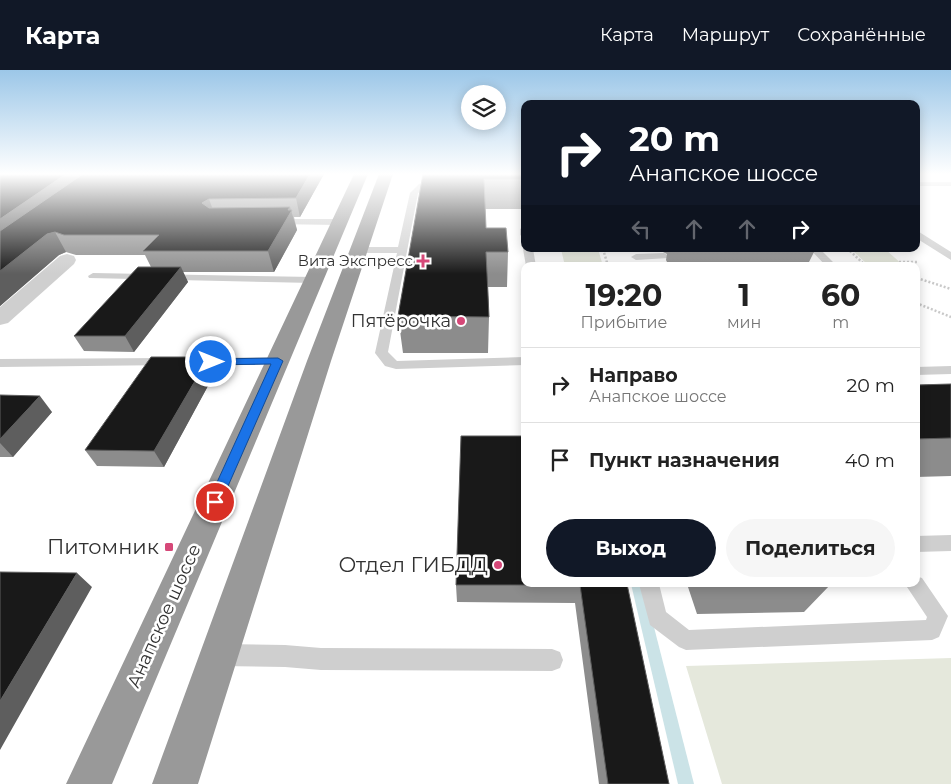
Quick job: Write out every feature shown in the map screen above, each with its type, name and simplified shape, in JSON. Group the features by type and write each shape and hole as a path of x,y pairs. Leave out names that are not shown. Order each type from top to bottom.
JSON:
{"highway":[{"name":"Анапское шоссе","path":"89,784 346,207"},
{"path":"175,784 374,207"}],"street":[{"path":"0,318 67,260"}],"lane":[{"path":"413,207 381,353 384,358 396,365 521,362"},
{"path":"263,222 339,222"},
{"path":"920,236 951,258"},
{"path":"359,250 403,250"},
{"path":"818,252 828,262"},
{"path":"636,257 664,256"},
{"path":"93,276 314,280"},
{"path":"0,363 278,361"},
{"path":"920,371 951,370"},
{"path":"920,544 951,543"},
{"path":"650,587 657,618 686,640 932,630 938,616 918,587"},
{"path":"220,655 285,656 321,659 552,660"}],"path":[{"path":"850,252 862,262"},
{"path":"899,262 927,262"},
{"path":"920,279 951,288"},
{"path":"920,305 951,317"}],"shaded area":[{"path":"562,252 599,252 602,262 564,262"},
{"path":"854,252 888,252 900,262 865,262"},
{"path":"951,658 951,784 722,784 686,666"}],"building":[{"path":"0,207 17,207 0,219"},
{"path":"34,207 290,207 288,210 292,210 268,251 143,251 159,235 64,235 55,232 47,234 0,271 0,231"},
{"path":"417,207 485,207 486,228 506,228 508,252 486,252 489,317 398,316"},
{"path":"138,267 181,267 125,336 74,336"},
{"path":"151,357 209,357 154,451 85,450"},
{"path":"951,384 951,438 920,439 920,385"},
{"path":"0,395 40,396 0,439"},
{"path":"461,436 521,436 521,585 456,585"},
{"path":"0,572 77,573 0,701"},
{"path":"580,587 628,587 669,784 608,784"}],"waterway":[{"path":"638,587 686,784"}],"place":[{"name":"Вита Экспресс","path":"423,261"},
{"name":"Пятёрочка","path":"461,321"},
{"name":"Питомник","path":"169,547"},
{"name":"Отдел ГИБДД","path":"498,565"}],"route":[{"path":"211,362 278,361 215,502"}]}
